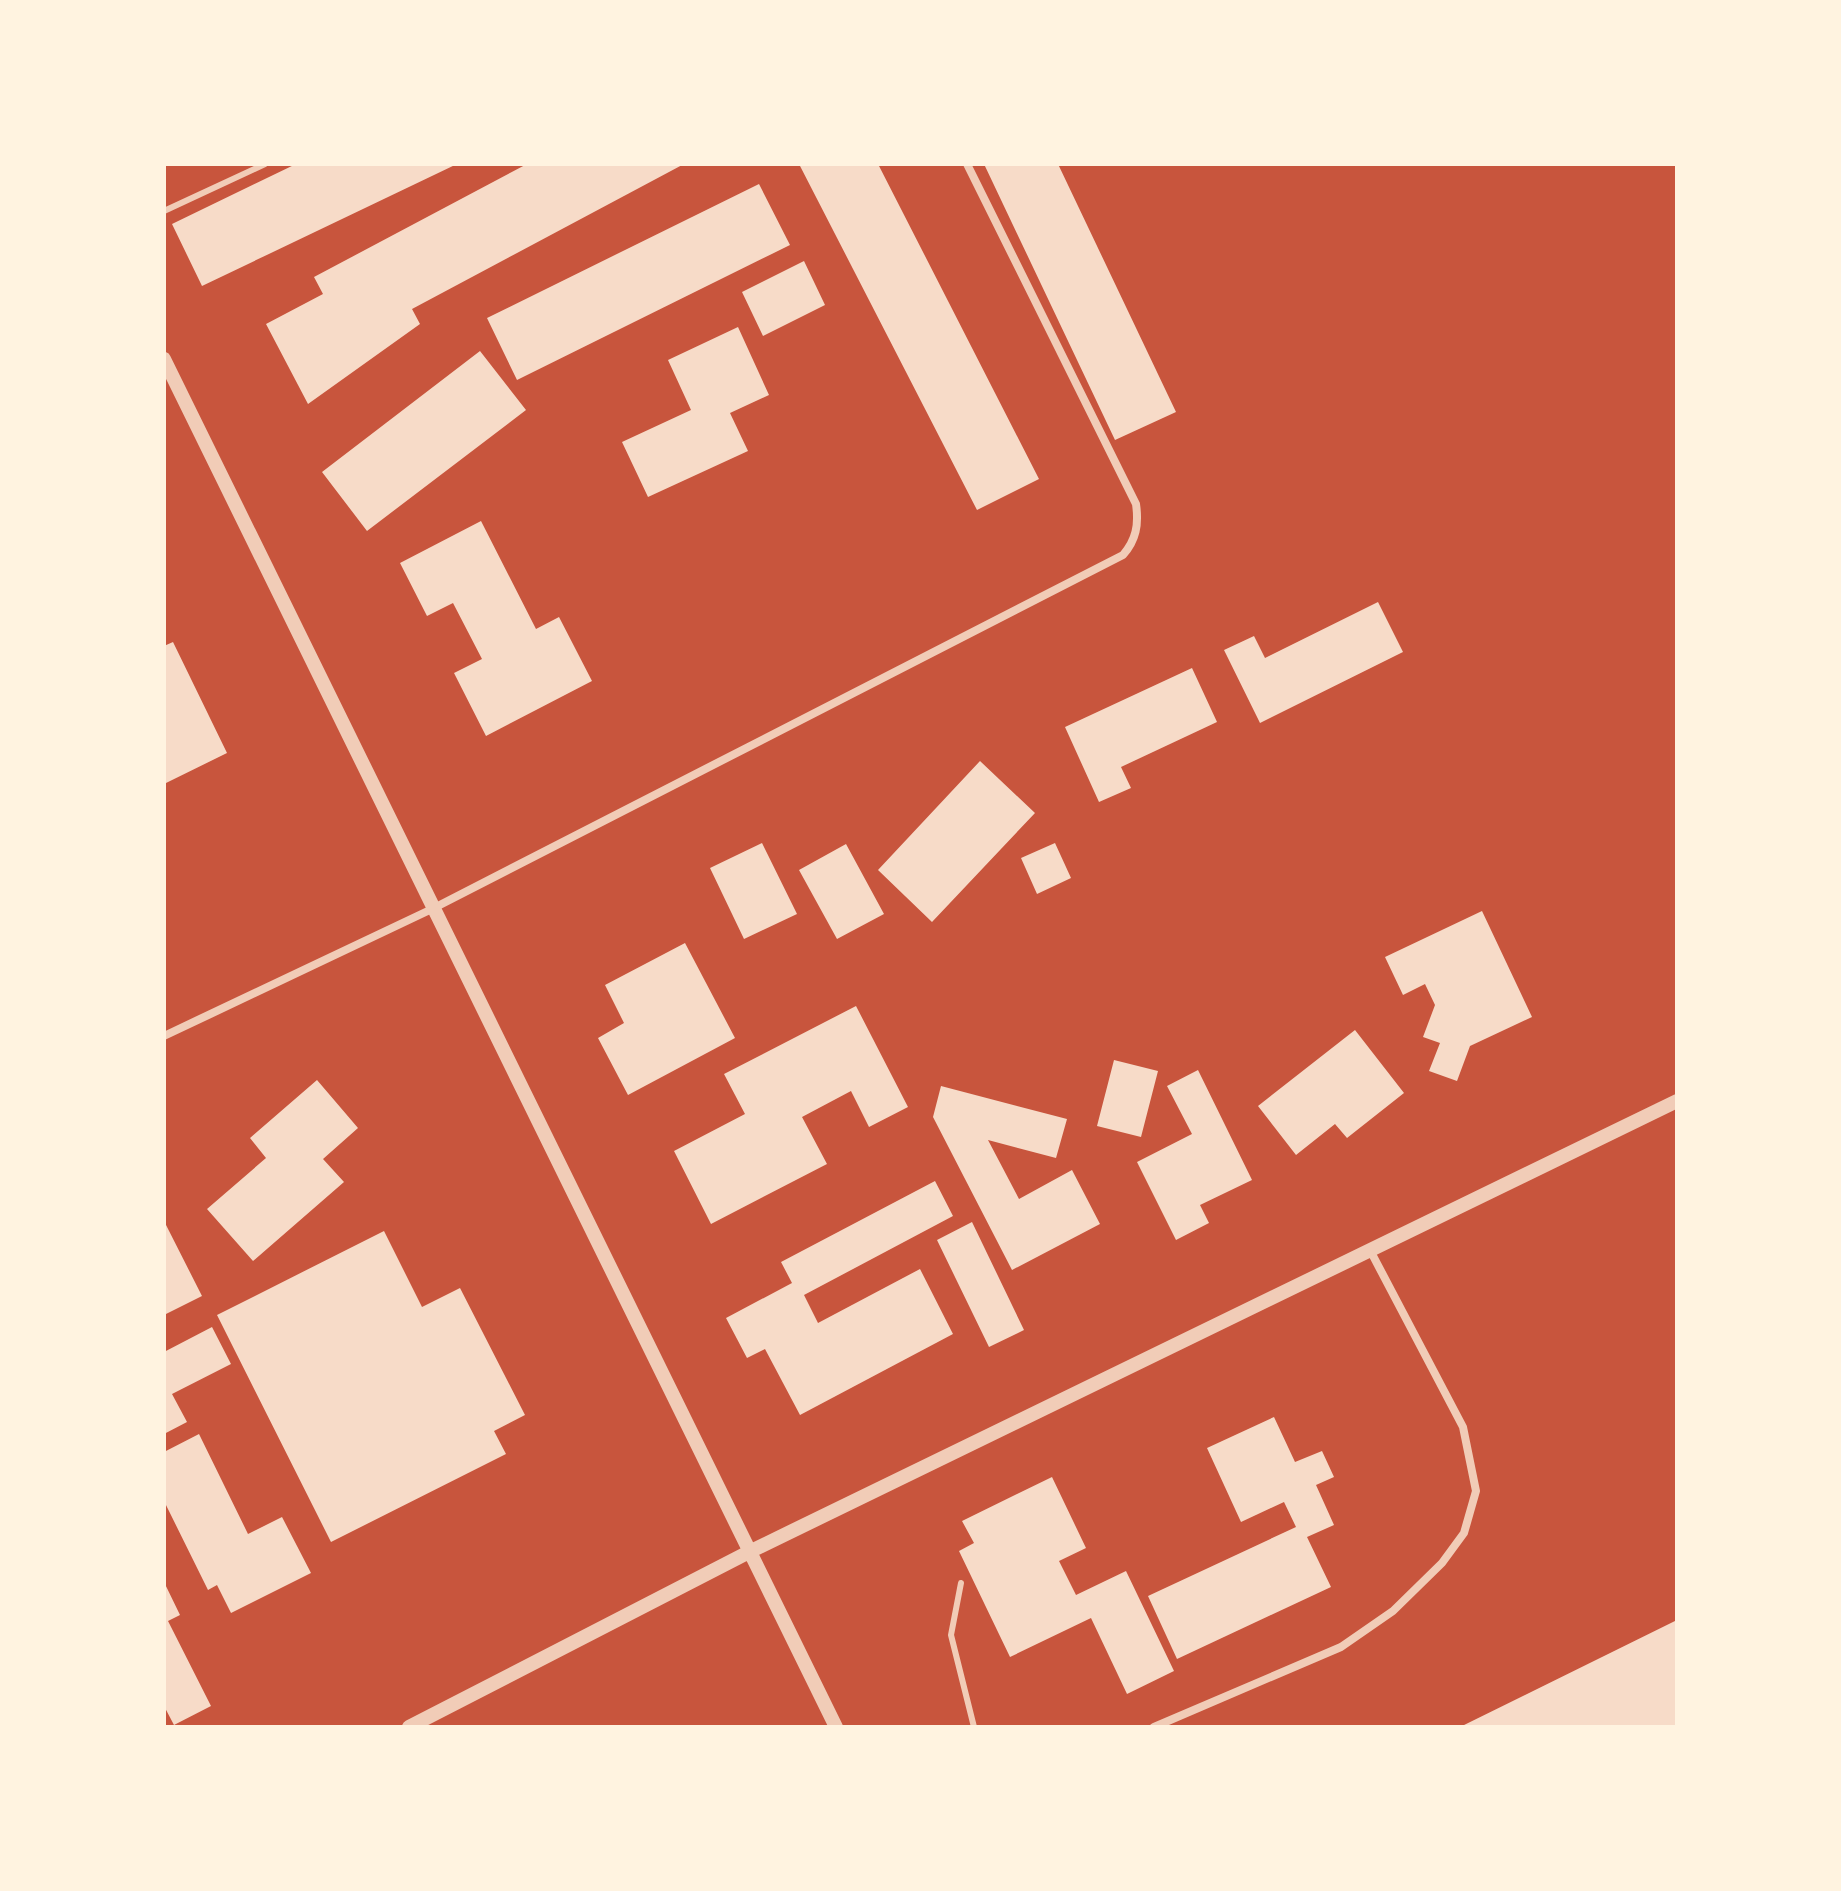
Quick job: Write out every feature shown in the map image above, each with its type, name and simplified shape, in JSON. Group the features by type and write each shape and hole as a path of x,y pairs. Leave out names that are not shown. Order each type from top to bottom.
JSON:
{"street":[{"path":"164,1036 432,909 1082,579 1123,555 1133,543 1138,518 1136,504 967,164"},
{"path":"164,359 836,1727"},
{"path":"409,1727 749,1552 1677,1101"},
{"path":"1154,1727 1341,1647 1393,1611 1442,1563 1464,1533 1476,1491 1463,1427 1371,1252"}],"lane":[{"path":"164,211 265,164"},
{"path":"961,1583 951,1635 974,1727"}],"building":[{"path":"296,164 457,164 202,286 172,224"},
{"path":"527,164 684,164 412,309 420,324 308,404 266,324 323,294 314,277"},
{"path":"799,164 878,164 1039,479 977,510"},
{"path":"984,164 1058,164 1176,412 1115,440"},
{"path":"759,184 790,245 517,380 487,318"},
{"path":"804,261 825,305 763,336 742,292"},
{"path":"738,327 769,395 730,413 748,451 648,497 622,442 691,410 668,360"},
{"path":"480,351 526,410 367,531 322,472"},
{"path":"481,521 536,629 559,617 592,681 486,736 454,673 482,659 453,603 427,616 400,563"},
{"path":"1378,602 1403,652 1260,723 1224,650 1254,636 1265,658"},
{"path":"173,642 227,753 164,784 164,646"},
{"path":"1192,668 1217,722 1121,767 1131,788 1099,802 1065,727"},
{"path":"980,761 1035,813 932,922 878,870"},
{"path":"762,843 797,914 744,939 710,868"},
{"path":"1055,843 1071,878 1037,894 1021,858"},
{"path":"846,844 884,914 837,939 799,870"},
{"path":"1482,911 1532,1017 1470,1046 1457,1081 1429,1071 1440,1043 1423,1037 1435,1005 1425,984 1403,995 1385,957"},
{"path":"685,943 735,1038 628,1095 598,1038 624,1023 605,985"},
{"path":"856,1006 908,1107 869,1127 851,1091 802,1117 827,1164 711,1224 674,1151 745,1114 724,1074"},
{"path":"1355,1030 1404,1093 1347,1138 1335,1124 1296,1155 1258,1106"},
{"path":"1114,1060 1158,1071 1141,1137 1097,1126"},
{"path":"1198,1070 1252,1180 1200,1205 1209,1223 1176,1240 1137,1162 1192,1134 1167,1086"},
{"path":"317,1080 358,1128 323,1159 344,1182 253,1261 207,1209 266,1158 250,1138"},
{"path":"941,1086 1067,1119 1056,1158 988,1140 1019,1199 1072,1170 1100,1224 1012,1270 933,1117"},
{"path":"935,1181 953,1216 804,1295 818,1323 920,1269 953,1334 800,1415 765,1349 747,1358 726,1318 792,1283 781,1262"},
{"path":"164,1221 202,1296 164,1315"},
{"path":"972,1222 1024,1330 989,1347 937,1240"},
{"path":"384,1231 422,1307 460,1288 525,1415 494,1431 506,1454 331,1542 217,1315"},
{"path":"212,1327 231,1364 172,1394 187,1422 164,1434 164,1352"},
{"path":"1274,1417 1295,1462 1322,1451 1334,1477 1316,1485 1334,1525 1307,1537 1331,1587 1177,1659 1148,1596 1296,1527 1284,1502 1241,1522 1207,1448"},
{"path":"199,1434 248,1534 282,1517 311,1573 231,1613 217,1585 208,1590 164,1501 164,1452"},
{"path":"1052,1477 1086,1548 1059,1561 1076,1595 1126,1571 1174,1671 1127,1694 1091,1618 1010,1657 959,1551 974,1543 962,1521"},
{"path":"164,1582 180,1615 168,1621 211,1706 174,1725 164,1706"},
{"path":"1677,1620 1677,1727 1460,1727"}]}
